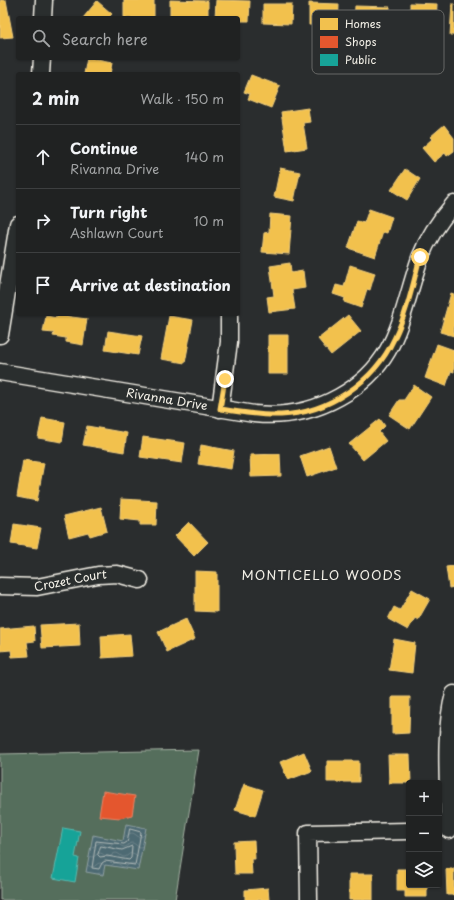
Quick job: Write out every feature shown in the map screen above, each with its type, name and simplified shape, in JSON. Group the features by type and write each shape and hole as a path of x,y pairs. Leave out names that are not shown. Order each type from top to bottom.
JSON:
{"street":[{"path":"43,16 44,0"},
{"path":"41,72 42,60"},
{"name":"Rivanna Drive","path":"0,372 263,415 295,413 330,402 361,382 382,360 395,338 403,317 420,257 435,227 454,204"},
{"path":"0,335 16,236"},
{"path":"220,409 229,342 229,316"},
{"name":"Crozet Court","path":"0,586 37,587 98,575 117,574 140,580"},
{"path":"447,830 448,743 454,694"},
{"path":"309,900 308,833 406,831"}],"green space":[{"path":"199,750 175,900 0,900 0,754"}],"water":[{"path":"126,824 146,828 138,870 105,865 103,875 86,872 93,835 123,841"}],"building: Homes":[{"path":"0,0 6,0 13,37 0,38"},
{"path":"124,0 154,0 154,16 124,16"},
{"path":"170,0 208,1 208,16 170,16"},
{"path":"216,0 250,1 249,21 240,21 240,16 215,16"},
{"path":"97,1 112,14 110,16 85,16"},
{"path":"309,3 339,4 339,10 312,10 312,25 309,25"},
{"path":"410,3 437,4 437,10 410,10"},
{"path":"263,4 292,4 291,24 263,23"},
{"path":"452,4 454,4 454,35 450,35"},
{"path":"355,6 390,7 390,10 355,10"},
{"path":"87,60 97,60 112,63 110,72 84,72"},
{"path":"251,75 280,86 271,108 248,99 250,94 244,92"},
{"path":"308,108 310,122 303,123 307,148 287,151 281,112"},
{"path":"444,125 454,138 454,151 447,156 445,153 434,162 422,148 432,139 430,137"},
{"path":"280,168 300,172 294,201 274,197"},
{"path":"405,169 420,179 407,200 391,190"},
{"path":"369,209 392,217 387,233 383,232 375,257 348,248 357,221 364,223"},
{"path":"270,214 292,216 289,254 262,252 264,233 269,232"},
{"path":"290,263 291,273 303,271 305,288 292,290 295,309 269,312 267,297 274,296 270,266"},
{"path":"350,265 375,273 370,290 367,289 361,308 344,302 345,298 333,294 336,285 344,287"},
{"path":"451,293 454,294 454,336 440,332"},
{"path":"348,315 361,331 331,355 318,339"},
{"path":"46,316 57,318 57,316 64,316 87,319 83,345 66,342 66,338 53,336 54,333 43,332"},
{"path":"169,316 193,320 185,363 161,359"},
{"path":"108,331 142,336 138,355 105,350"},
{"path":"268,335 288,335 288,374 268,374"},
{"path":"437,344 454,350 454,372 451,371 446,386 425,378"},
{"path":"414,385 431,397 410,429 389,415 399,400 404,400"},
{"path":"42,418 65,422 62,442 38,438"},
{"path":"380,419 385,426 379,432 386,441 363,460 349,444"},
{"path":"87,426 127,433 124,452 83,445"},
{"path":"143,437 185,443 182,463 140,457"},
{"path":"201,445 234,451 231,469 198,464"},
{"path":"329,446 336,467 307,477 300,456"},
{"path":"280,454 281,476 251,477 250,455"},
{"path":"23,460 44,463 37,501 17,497"},
{"path":"121,499 157,501 156,525 140,525 140,521 120,519"},
{"path":"101,507 107,531 90,536 88,532 69,537 64,516"},
{"path":"189,522 208,542 194,556 175,536"},
{"path":"14,524 41,528 37,548 11,544"},
{"path":"454,566 454,587 449,588 446,567"},
{"path":"195,571 217,572 217,612 195,611"},
{"path":"412,589 430,599 418,620 415,618 408,630 388,619 394,607 400,610"},
{"path":"186,619 195,639 167,652 158,632"},
{"path":"79,623 80,646 42,648 40,625"},
{"path":"34,626 35,641 27,642 29,656 12,657 11,650 0,651 0,629"},
{"path":"130,634 132,656 102,658 101,636"},
{"path":"394,639 415,643 412,673 389,670"},
{"path":"392,697 410,697 409,733 392,734"},
{"path":"304,752 312,771 288,780 280,762"},
{"path":"388,755 410,755 411,780 406,780 406,783 389,783"},
{"path":"327,761 359,761 359,782 327,782"},
{"path":"244,784 263,790 255,816 235,810"},
{"path":"254,841 255,859 251,859 252,874 235,874 234,842"},
{"path":"397,869 406,869 406,888 427,888 427,897 405,897 405,891 397,891"},
{"path":"446,869 454,869 454,895 447,895"},
{"path":"349,874 373,874 373,900 349,900"},
{"path":"268,888 269,900 245,900 245,890"}],"building: Shops":[{"path":"103,791 135,796 132,815 120,818 99,816"}],"building: Public":[{"path":"63,828 80,831 75,857 79,858 75,882 53,878"}],"district":[{"name":"MONTICELLO WOODS","path":"322,575"}],"route":[{"path":"225,379 220,409 254,414 281,415 314,409 346,393 371,373 382,360 395,338 403,317 420,257"}]}
